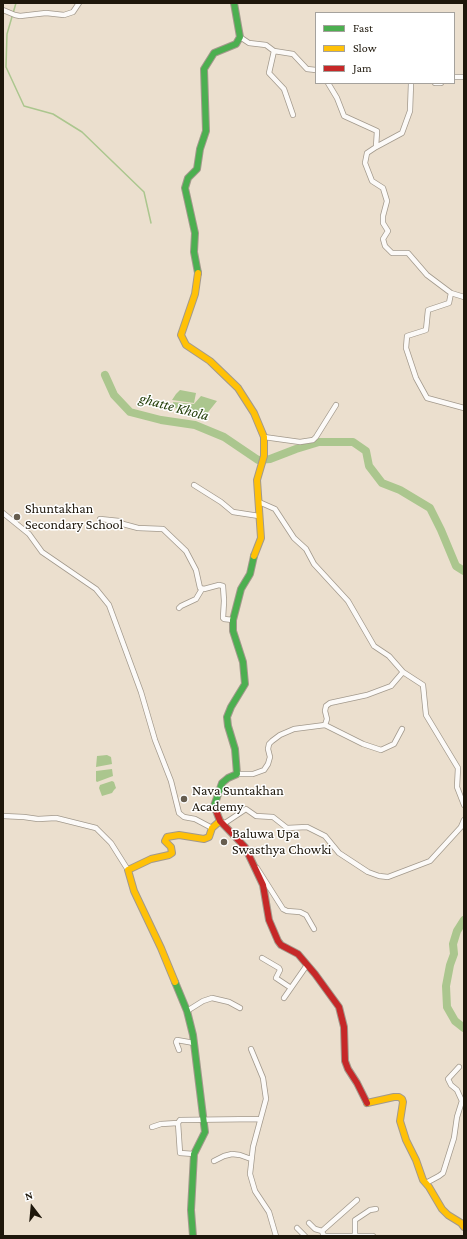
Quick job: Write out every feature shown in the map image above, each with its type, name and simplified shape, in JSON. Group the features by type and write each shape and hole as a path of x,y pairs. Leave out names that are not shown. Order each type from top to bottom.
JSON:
{"street":[{"path":"3,10 20,16 46,14 64,15 73,12 79,3"},
{"path":"234,3 240,37 236,44 214,53 204,69 206,131 200,149 197,169 188,178 185,188 196,233 194,252 198,274 195,294 181,336 186,345 210,361 238,388 254,413 264,437 264,456 257,480 261,538 254,555 250,574 241,589 233,620 235,639 244,662 245,684 231,707 227,717 235,750 237,774"},
{"path":"240,37 249,43 266,45 274,51 293,54 307,69 315,70"},
{"path":"274,51 269,73 284,89 293,115"},
{"path":"329,84 337,98 344,116 377,131 376,147"},
{"path":"411,84 410,111 402,133 367,153 365,163 372,181 383,188 387,201 383,216 383,223 388,231 383,239 385,246 392,253 408,253 427,275 451,293 464,297"},
{"path":"451,293 449,303 428,310 426,330 407,336 406,348 416,378 427,398 464,408"},
{"path":"264,437 300,442 313,440 336,405"},
{"path":"194,485 221,502 233,512 259,516"},
{"path":"259,502 275,509 294,538 306,549 314,564 348,601 374,646 389,656 403,672 423,685 426,715 458,768 457,787 464,805"},
{"path":"3,513 29,534 42,552 96,589 109,605 141,692 155,740 171,781 179,813 184,817 195,819 212,828"},
{"path":"100,519 119,521 123,524 138,528 162,529 186,552 194,566 199,586 202,589"},
{"path":"179,608 194,600 202,589 219,585 223,586 224,601 222,616 224,619 233,620"},
{"path":"325,725 326,706 330,703 367,695 391,686 403,672"},
{"path":"402,728 394,744 381,750 363,744 325,725 294,729 280,735 269,744 268,749 270,757 264,770 253,774 237,774 228,778 222,783 214,806 220,821 245,847 263,884 269,920 281,946 294,951 307,964 340,1007 344,1027 345,1061 366,1102 371,1103 394,1097 402,1099 403,1102 400,1120 421,1176 442,1209 464,1227"},
{"path":"220,821 226,824 246,808 256,816 273,817 286,828 307,827 325,836 339,853 368,872 379,876 388,877 430,861 461,827 464,820"},
{"path":"3,816 38,819 56,818 96,828 111,843 128,870 134,891 161,948 187,1010 194,1043 205,1132 194,1154 191,1210 193,1236"},
{"path":"128,870 151,859 172,853 171,847 165,841 167,836 180,835 204,839 212,834 212,828 220,821"},
{"path":"253,864 259,870 283,909 287,911 300,912 306,915 314,929"},
{"path":"262,958 279,968 280,970 276,978 291,988"},
{"path":"284,998 307,964"},
{"path":"187,1010 212,998 230,1002 240,1008"},
{"path":"179,1050 176,1042 177,1040 194,1043"},
{"path":"251,1049 255,1062 260,1071 266,1095 266,1102 253,1147 250,1174 255,1191 269,1212 276,1236"},
{"path":"426,1184 443,1173 454,1138 457,1117 462,1101 457,1090 451,1085 448,1079 459,1067"},
{"path":"152,1127 178,1122 180,1120 260,1120"},
{"path":"178,1122 180,1153 194,1154"},
{"path":"214,1160 232,1154 251,1159"},
{"path":"322,1234 357,1200"},
{"path":"355,1236 355,1220 370,1210 376,1209"},
{"path":"309,1223 322,1234 335,1236 373,1236"},
{"path":"297,1228 305,1236"}],"water":[{"path":"180,390 196,393 194,403 172,400"},
{"path":"201,396 217,401 205,416 196,412 194,415 186,415 174,407 173,402 194,404"},
{"path":"107,755 111,757 112,764 96,767 97,756"},
{"path":"112,769 113,776 97,782 96,781 96,771"},
{"path":"112,781 114,782 116,788 112,793 102,796 99,788 100,785"}],"waterway":[{"path":"16,3 7,34 6,67 24,106 53,114 82,132 144,192 151,223"},
{"name":"ghatte Khola","path":"105,375 114,395 130,412 161,420 195,425 224,437 258,460 270,459 319,442 353,442 366,451 369,466 382,483 400,490 430,508 456,566 464,571"},
{"name":"ghatte Khola","path":"464,920 457,931 453,944 454,954 450,965 446,986 447,1007 455,1021 464,1028"}],"traffic: fast":[{"path":"198,273 194,252 195,233 185,188 188,178 197,169 200,149 206,131 204,69 214,53 236,44 240,37 234,3"},
{"path":"215,808 214,806 222,783 228,778 237,774 235,749 228,726 227,717 231,707 245,684 243,662 233,631 233,620 241,589 250,574 254,556"},
{"path":"175,982 187,1011 193,1035 205,1132 194,1154 191,1210 193,1236"}],"traffic: slow":[{"path":"198,273 195,294 181,335 186,345 210,361 238,388 254,413 264,437 264,456 257,480 261,538 254,556"},
{"path":"175,982 161,948 134,891 128,870 151,859 172,853 171,847 165,841 167,837 179,835 204,839 209,837 212,828 220,821"},
{"path":"367,1103 394,1097 399,1097 402,1099 403,1102 400,1121 406,1140 416,1160 423,1180 442,1209 464,1227"}],"traffic: jam":[{"path":"215,808 220,821 245,847 263,885 269,920 278,941 281,945 298,954 315,974 339,1007 344,1027 345,1061 367,1103"}],"place":[{"name":"Shuntakhan Secondary School","path":"17,517"},
{"name":"Nava Suntakhan Academy","path":"184,799"},
{"name":"Baluwa Upa Swasthya Chowki","path":"224,842"}]}
